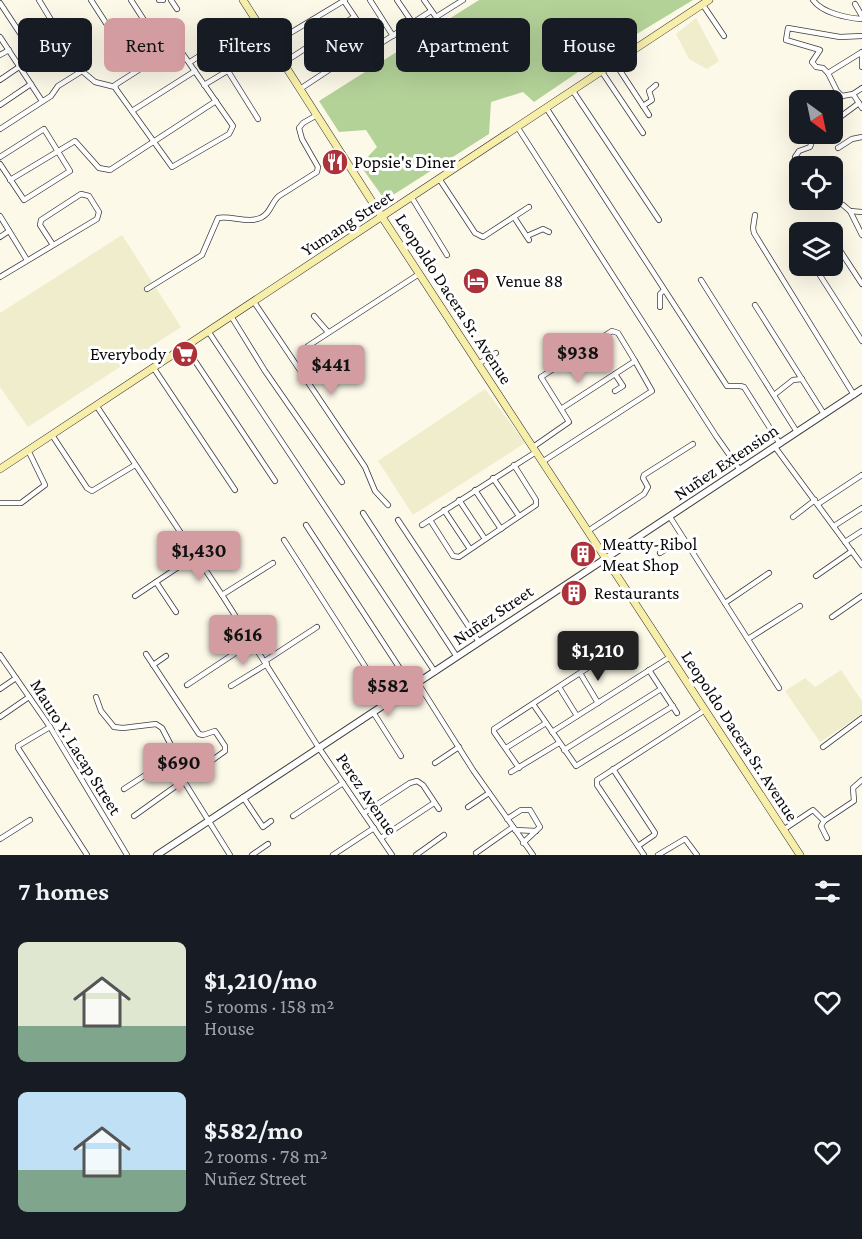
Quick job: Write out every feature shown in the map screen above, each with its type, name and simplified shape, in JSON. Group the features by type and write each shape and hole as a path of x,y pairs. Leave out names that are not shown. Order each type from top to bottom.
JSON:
{"main road":[{"name":"Leopoldo Dacera Sr. Avenue","path":"246,1 255,18"},
{"name":"Yumang Street","path":"637,48 706,2"},
{"name":"Leopoldo Dacera Sr. Avenue","path":"289,72 800,855"},
{"name":"Yumang Street","path":"0,469 602,72"}],"street":[{"path":"39,0 50,18"},
{"path":"91,0 104,20"},
{"path":"131,0 143,18"},
{"path":"171,0 177,9"},
{"path":"292,34 345,0 374,46 396,34"},
{"path":"370,0 393,36"},
{"path":"397,0 409,18"},
{"path":"425,1 434,16 438,17 463,0"},
{"path":"813,0 816,5 831,12 862,18"},
{"path":"706,2 724,36"},
{"path":"0,3 18,30"},
{"path":"855,4 862,18"},
{"path":"419,18 430,11"},
{"path":"292,57 354,17"},
{"path":"835,69 829,66 816,67 812,63 820,52 819,49 786,40 788,28 840,37 862,36"},
{"path":"0,37 18,65"},
{"path":"83,72 95,82 115,87 172,167 229,134 233,129 232,123 204,86 181,49 175,47 116,83 115,87"},
{"path":"0,55 9,50"},
{"path":"828,73 862,52"},
{"path":"861,66 862,52"},
{"path":"854,56 861,66"},
{"path":"190,63 197,58"},
{"path":"0,80 18,68"},
{"path":"823,68 840,95 854,94 862,88"},
{"path":"132,111 195,71"},
{"path":"23,72 42,101"},
{"path":"0,129 54,93 58,86 80,72"},
{"path":"204,86 226,72"},
{"path":"229,72 258,119"},
{"path":"300,89 326,72"},
{"path":"602,72 643,133"},
{"path":"621,72 649,115"},
{"path":"0,105 31,84"},
{"path":"643,106 652,100 649,91 656,85"},
{"path":"573,91 659,220"},
{"path":"843,116 860,106 854,94"},
{"path":"623,103 636,95"},
{"path":"10,180 75,141 99,168 106,171 118,166 152,141 216,101"},
{"path":"547,109 727,386 744,387 777,446 862,565"},
{"path":"147,289 202,255 218,218 241,220 261,217 268,212 273,201 279,196 317,172 318,167 302,139 299,128 317,115"},
{"path":"518,128 740,470"},
{"path":"0,157 44,129 69,167 69,173 23,200 0,164"},
{"path":"510,134 523,136"},
{"path":"838,148 862,136"},
{"path":"796,156 799,151 810,147 811,144"},
{"path":"440,180 480,237 530,207"},
{"path":"0,276 53,245 99,217 98,210 89,196 81,194 41,220 40,225 53,245"},
{"path":"412,198 447,255"},
{"path":"843,205 850,211 862,235"},
{"path":"850,211 862,212"},
{"path":"755,215 754,232 854,395"},
{"path":"0,216 27,260"},
{"path":"514,217 528,238 543,229 549,232"},
{"path":"0,237 9,231"},
{"path":"843,256 862,284"},
{"path":"308,346 420,274"},
{"path":"820,276 862,342"},
{"path":"701,280 797,432"},
{"path":"660,307 660,294 664,290"},
{"path":"254,302 364,467 375,491 388,505"},
{"path":"755,304 824,414"},
{"path":"231,316 265,371 342,482"},
{"path":"314,316 328,332"},
{"path":"208,331 435,672"},
{"path":"422,525 514,465 569,422 541,377 612,332 618,333 653,389 652,391 542,462"},
{"path":"185,345 275,481"},
{"path":"478,364 496,353"},
{"path":"561,409 635,361"},
{"path":"153,367 235,490"},
{"path":"615,374 623,386 615,391"},
{"path":"774,395 794,380 802,379"},
{"name":"Nuñez Extension","path":"606,558 862,389"},
{"name":"Perez Avenue","path":"96,405 392,855"},
{"path":"52,435 87,488 92,491 135,465"},
{"path":"588,531 644,494 648,487 643,478 645,475 693,444"},
{"path":"0,503 21,503 45,485 28,450"},
{"path":"430,520 453,556 459,557 534,506 536,500 514,465"},
{"path":"793,516 862,475"},
{"path":"493,478 519,516"},
{"path":"475,490 501,529"},
{"path":"459,500 485,539"},
{"path":"834,526 862,508"},
{"path":"444,510 470,549"},
{"path":"363,513 457,657"},
{"path":"670,517 779,688"},
{"path":"398,520 480,642"},
{"path":"306,525 533,855"},
{"path":"845,542 862,531"},
{"path":"660,553 683,538"},
{"path":"284,540 388,702"},
{"path":"135,596 220,544"},
{"path":"816,576 852,551"},
{"name":"Nuñez Street","path":"157,855 606,558"},
{"path":"222,595 273,563"},
{"path":"725,603 769,573"},
{"path":"156,582 176,612"},
{"path":"832,617 862,596"},
{"path":"748,639 800,606"},
{"path":"231,686 317,627"},
{"path":"187,685 252,642"},
{"path":"134,816 224,753 225,748 215,731 200,734 146,654"},
{"name":"Mauro Y. Lacap Street","path":"0,655 50,728 127,855"},
{"path":"153,665 166,656"},
{"path":"552,732 670,657"},
{"path":"519,768 494,729 589,667"},
{"path":"649,670 677,713"},
{"path":"580,673 598,703"},
{"path":"0,689 16,678"},
{"path":"559,687 577,716"},
{"path":"564,750 661,689"},
{"path":"0,717 29,697"},
{"path":"96,697 101,711 114,726 123,728 156,724 160,726 173,749 170,759 124,789"},
{"path":"533,704 574,765 577,766 673,706"},
{"path":"644,855 597,780 705,710"},
{"path":"373,712 401,756"},
{"path":"823,747 862,718"},
{"path":"506,748 546,723"},
{"path":"50,728 18,748 87,855"},
{"path":"511,772 559,743"},
{"path":"435,763 459,747"},
{"path":"170,759 230,855"},
{"path":"613,769 655,833 638,846"},
{"path":"827,838 821,826 824,821 854,801 853,788 862,780"},
{"path":"364,813 417,781 423,785 439,809"},
{"path":"293,816 344,783"},
{"path":"468,807 489,793"},
{"path":"243,797 263,827 272,821"},
{"path":"381,838 435,802"},
{"path":"507,819 521,810 529,809 540,825 523,843"},
{"path":"783,830 813,810 824,821"},
{"path":"0,839 30,820"},
{"path":"333,855 374,828"},
{"path":"476,853 514,829 536,831"},
{"path":"416,855 444,836"},
{"path":"658,855 684,839 694,854"},
{"path":"252,855 268,844"}],"shaded area":[{"path":"696,18 719,61 707,69 689,59 676,34"},
{"path":"122,235 181,327 28,427 0,387 0,313"},
{"path":"485,389 525,443 413,515 378,461"},
{"path":"841,670 862,701 862,714 820,742 785,691 805,678 815,687"}],"green space":[{"path":"479,0 693,0 637,34 637,18 542,18 542,72 578,72 534,102 523,92 491,102 489,134 385,200 360,165 377,147 366,130 339,132 319,101 365,72 384,72 384,60 396,52 396,72 530,72 530,18 450,18"}],"place":[{"name":"Popsie's Diner","path":"335,162"},
{"name":"Venue 88","path":"476,281"},
{"name":"Everybody","path":"185,354"},
{"name":"Meatty-Ribol Meat Shop","path":"583,554"},
{"name":"Restaurants","path":"574,593"}]}
